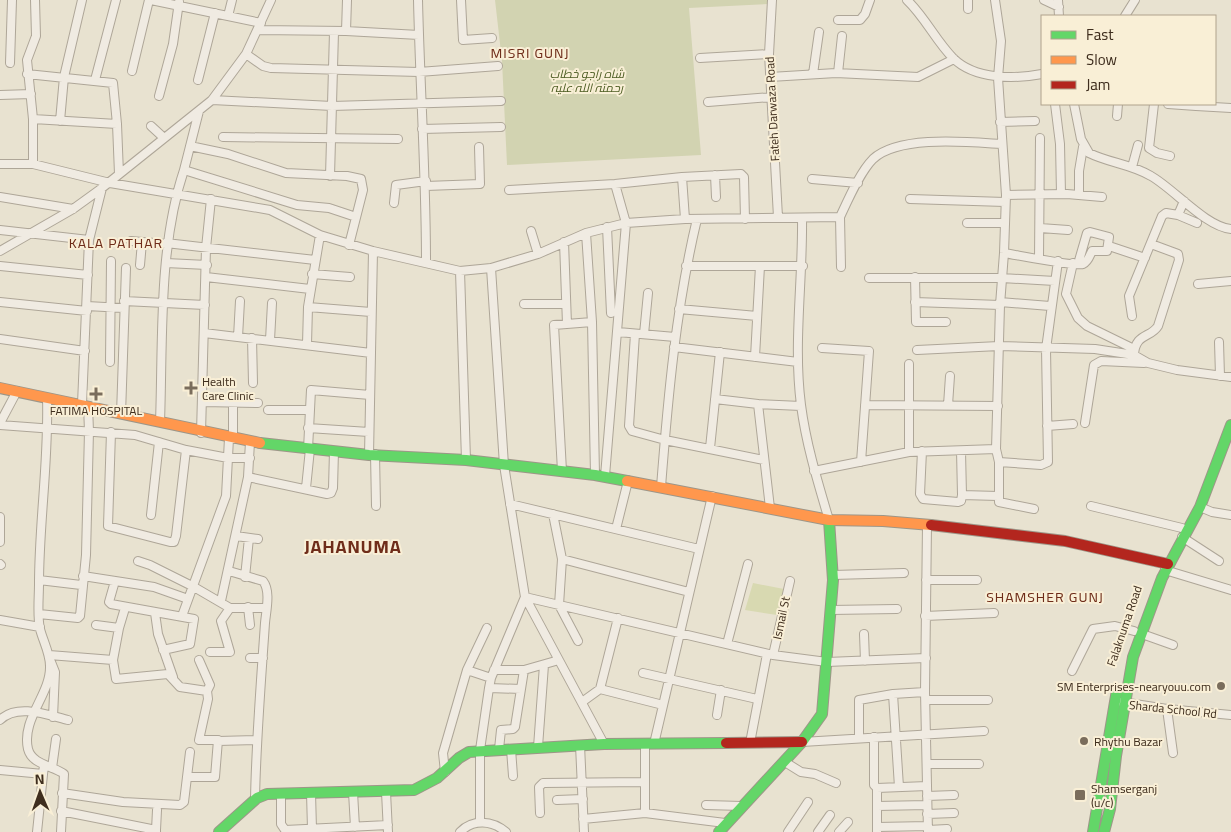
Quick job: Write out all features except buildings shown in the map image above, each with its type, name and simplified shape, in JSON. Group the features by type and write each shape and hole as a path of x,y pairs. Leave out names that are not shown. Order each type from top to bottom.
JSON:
{"main road":[{"path":"0,388 250,442 309,449 466,460 600,475 829,520 927,525 1065,541 1165,565"},
{"name":"Falaknuma Road","path":"1182,533 1200,507 1231,425"},
{"name":"Falaknuma Road","path":"1104,832 1110,809 1122,664 1138,632 1165,565 1182,533 1205,478 1212,472"},
{"path":"719,832 725,823 802,742 822,714 833,575 829,520"},
{"name":"Falaknuma Road","path":"1093,832 1120,702"},
{"path":"219,832 255,800 267,794 414,790 423,787 445,772 464,753 480,750 604,744 802,742"}],"street":[{"path":"10,63 12,0"},
{"path":"33,164 33,119 27,74 29,50 36,36 35,0"},
{"path":"60,121 64,77 82,0"},
{"path":"95,80 116,0"},
{"path":"132,71 150,0 179,3 259,26 334,32 418,34"},
{"path":"201,10 204,0"},
{"path":"228,16 232,0"},
{"path":"0,251 72,209 102,188 212,100 246,54 270,0"},
{"path":"346,32 347,0"},
{"path":"418,0 419,72 426,183 426,261"},
{"path":"461,0 464,40 492,38"},
{"name":"Fateh Darwaza Road","path":"772,0 769,54 778,217"},
{"path":"838,20 860,20 865,14 870,0"},
{"path":"907,0 954,59 965,66 998,78 1041,74"},
{"path":"968,0 968,9"},
{"path":"994,0 1001,41 998,78 1005,199 996,449 998,496 1001,504 1034,509"},
{"path":"1044,0 1058,4"},
{"path":"1126,15 1135,0"},
{"path":"159,96 173,44 179,3"},
{"path":"198,80 214,13"},
{"path":"330,176 334,32"},
{"path":"813,74 819,32"},
{"path":"838,73 842,36"},
{"path":"246,54 268,67 419,72 498,66"},
{"path":"700,58 769,54"},
{"path":"770,77 838,73 918,77 954,59"},
{"path":"27,74 113,83 119,174"},
{"path":"0,95 31,94"},
{"path":"708,102 771,97"},
{"path":"212,100 332,106 501,101"},
{"path":"1055,105 1060,144 1061,194"},
{"path":"1074,105 1083,147 1078,194"},
{"path":"1117,116 1118,105"},
{"path":"1154,105 1149,148 1157,153 1170,156"},
{"path":"1195,105 1231,108"},
{"path":"160,422 166,244 175,194 184,170 199,111"},
{"path":"33,119 117,124"},
{"path":"1000,122 1036,121"},
{"path":"151,126 164,138"},
{"path":"422,130 501,127"},
{"path":"223,137 331,140 398,139"},
{"path":"1039,258 1040,138"},
{"path":"841,267 840,217 872,160 885,152 906,146 941,141 1001,144"},
{"path":"1132,166 1138,145"},
{"path":"190,146 228,154 286,173 358,178 362,181 363,190 349,245"},
{"path":"394,203 396,185 426,183 480,184 479,147"},
{"path":"1083,147 1095,156 1132,166 1152,176 1216,226 1231,229"},
{"path":"0,164 33,164 110,182 270,210 320,235 349,245 426,261 460,271 491,268 538,254 586,233 626,223 685,219 840,217"},
{"path":"184,170 297,205 329,208 356,217"},
{"path":"715,175 716,197"},
{"path":"509,190 615,184 682,177 743,175 745,219"},
{"path":"682,177 685,219"},
{"path":"812,179 858,183"},
{"path":"600,475 618,332 626,223 615,184"},
{"path":"39,614 79,618 81,585 86,555 89,431 85,405 85,351 89,240 102,188"},
{"path":"910,199 1005,199 1041,194 1102,196"},
{"path":"0,197 72,209"},
{"path":"200,432 207,266 206,248 211,199"},
{"path":"1178,215 1184,201"},
{"path":"1132,316 1129,298 1162,216 1166,213 1178,215 1197,223"},
{"path":"802,218 803,266 798,362 801,406 814,471 829,520"},
{"path":"661,487 675,337 686,266 697,219"},
{"path":"967,223 1005,223"},
{"path":"607,227 611,313"},
{"path":"1040,228 1068,230"},
{"path":"0,230 89,240"},
{"path":"530,231 538,254"},
{"path":"1004,253 1076,264 1086,262 1092,251 1105,252 1109,246 1110,237 1088,232 1084,239 1076,264 1066,290 1078,318 1087,326 1134,352 1148,363"},
{"path":"586,233 600,475"},
{"path":"307,344 310,289 320,235"},
{"path":"131,241 315,260"},
{"path":"140,265 142,242"},
{"path":"564,242 567,324"},
{"path":"1134,352 1144,334 1155,331 1158,326 1180,260 1178,254 1151,244"},
{"path":"1109,246 1144,258"},
{"path":"373,251 369,432 376,506"},
{"path":"110,362 111,261"},
{"path":"998,462 1041,466 1046,464 1048,426 1046,349 1050,306 1058,262"},
{"path":"166,263 207,266"},
{"path":"0,266 88,275"},
{"path":"686,266 803,266"},
{"path":"755,357 760,266"},
{"path":"121,414 126,268"},
{"path":"491,268 504,465 525,597 604,744"},
{"path":"460,271 466,460"},
{"path":"312,274 350,277"},
{"path":"206,277 310,289"},
{"path":"915,277 916,322 946,322"},
{"path":"869,278 1002,278 1055,281"},
{"path":"1198,284 1231,281"},
{"path":"648,293 639,334 629,426 636,434 764,460"},
{"path":"238,337 240,301"},
{"path":"0,302 87,309 124,305 205,305"},
{"path":"915,302 1000,303 1050,306"},
{"path":"270,340 272,303"},
{"path":"524,304 566,304"},
{"path":"308,307 371,312"},
{"path":"679,309 758,316"},
{"path":"562,471 554,325 592,322"},
{"path":"618,332 675,337"},
{"path":"204,333 371,353"},
{"path":"252,338 254,383"},
{"path":"0,340 85,351"},
{"path":"1219,342 1220,376"},
{"path":"917,350 999,346 1134,352"},
{"path":"674,347 798,362"},
{"path":"822,348 869,351 861,462"},
{"path":"710,448 720,352"},
{"path":"1085,423 1094,365 1101,362 1148,363 1177,370 1231,377"},
{"path":"909,364 909,452"},
{"path":"948,405 950,376"},
{"path":"306,488 309,449 308,410 311,390 370,395"},
{"path":"17,391 0,424 136,435 186,450 228,458 250,458"},
{"path":"48,398 39,614 40,627 55,672 53,717"},
{"path":"715,399 801,406"},
{"path":"202,402 258,403"},
{"path":"182,616 226,496 233,404"},
{"path":"758,404 770,508"},
{"path":"865,405 998,406"},
{"path":"268,410 308,410"},
{"path":"1048,426 1073,424"},
{"path":"308,428 369,432"},
{"path":"111,432 108,526 170,542 174,542 176,536 186,450"},
{"path":"151,515 159,442"},
{"path":"221,601 248,477 250,442"},
{"path":"814,471 909,452 996,449"},
{"path":"248,477 327,494 332,492 334,451"},
{"path":"922,451 920,494 923,499 958,502 962,495 961,451"},
{"path":"616,529 628,480"},
{"path":"962,495 998,496"},
{"path":"645,813 644,782 650,744 670,677 688,592 712,496"},
{"path":"510,504 699,549"},
{"path":"1092,506 1182,533 1219,561"},
{"path":"1200,507 1212,512 1231,515"},
{"path":"553,514 562,559 559,605 578,641"},
{"path":"0,517 0,542"},
{"path":"927,525 925,696 928,829"},
{"path":"236,536 258,539"},
{"path":"245,576 249,538"},
{"path":"562,559 688,592"},
{"path":"138,561 194,587 221,601 230,608 266,608"},
{"path":"727,644 748,564"},
{"path":"1165,565 1231,590"},
{"path":"228,572 265,582 266,608 256,740 255,800"},
{"path":"833,575 904,573"},
{"path":"83,576 154,587 188,600"},
{"path":"39,580 81,585"},
{"path":"926,580 977,580"},
{"path":"115,581 110,603 125,608 182,616 195,620 190,644 163,650"},
{"name":"Ismail St","path":"750,743 757,699 790,581"},
{"path":"525,597 680,632 770,655 827,662 926,658"},
{"path":"480,822 480,750 489,688 492,674 525,597"},
{"path":"248,607 250,625"},
{"path":"125,608 113,660 116,679 166,674 172,677"},
{"path":"210,652 230,652 221,621 230,608"},
{"path":"830,610 897,609"},
{"path":"155,613 163,650 172,677 180,687 207,691"},
{"path":"925,616 994,613"},
{"path":"582,702 600,689 618,618"},
{"path":"0,620 40,627"},
{"path":"96,625 119,628"},
{"path":"1072,671 1093,629 1115,626 1173,645"},
{"path":"445,772 443,753 467,670 487,628"},
{"path":"864,634 865,661"},
{"path":"49,658 113,660"},
{"path":"49,658 46,686 32,712 28,749 44,765 64,774 61,832"},
{"path":"250,658 263,658"},
{"path":"199,660 210,685 207,691 208,699 199,740 256,740"},
{"path":"467,670 492,674 524,670 559,660"},
{"path":"538,747 544,665"},
{"path":"499,749 501,730 513,729 515,727 524,670"},
{"path":"643,673 670,677 757,699"},
{"path":"489,688 521,689"},
{"path":"600,689 663,705"},
{"path":"717,715 721,690"},
{"path":"893,694 899,787"},
{"path":"859,738 859,700 893,694 988,700"},
{"name":"Sharda School Rd","path":"1120,702 1231,715"},
{"path":"0,707 7,713"},
{"path":"1167,709 1173,753"},
{"path":"0,720 7,713 32,712 68,720"},
{"path":"802,742 984,731"},
{"path":"874,737 874,785 877,788 877,830 947,829"},
{"path":"52,768 56,739"},
{"path":"187,777 214,778 218,740"},
{"path":"580,745 584,832"},
{"path":"512,748 514,776"},
{"path":"62,793 123,802 180,805 184,802 190,752"},
{"path":"784,762 801,772 815,774 836,783"},
{"path":"927,764 978,764"},
{"path":"38,832 44,765"},
{"path":"0,770 43,774"},
{"path":"540,813 539,787 543,783 644,782"},
{"path":"877,788 927,786"},
{"path":"353,792 355,827"},
{"path":"281,794 283,828 355,827 388,829 386,792"},
{"path":"310,793 312,828"},
{"path":"927,796 954,795"},
{"path":"557,800 582,799"},
{"path":"788,832 808,802"},
{"path":"706,805 742,806"},
{"path":"877,806 927,805"},
{"path":"61,812 156,831 157,810"},
{"path":"584,819 645,813 725,823"},
{"path":"927,814 954,813"},
{"path":"818,832 830,814"},
{"path":"460,832 471,824 480,822 491,823 506,832"},
{"path":"839,832 848,822"}],"green space":[{"name":"شاہ راجو خطاب رحمتہ اللہ علیہ","path":"495,0 769,0 769,4 689,8 701,155 507,165 502,61"},
{"path":"753,583 784,589 777,615 745,610"}],"traffic: fast":[{"path":"1104,832 1110,809 1116,756 1133,657 1162,578 1200,507 1231,425"},
{"path":"260,443 369,455 466,460 595,475 627,481"},
{"path":"719,832 802,742 822,714 833,580 829,520"},
{"path":"1093,832 1117,690"},
{"path":"219,832 257,798 267,794 414,790 437,778 459,758 469,752 604,744 726,743"}],"traffic: slow":[{"path":"0,388 260,443"},
{"path":"627,481 829,520 883,521 931,525"}],"traffic: jam":[{"path":"931,525 1065,541 1168,564"},
{"path":"726,743 802,742"}],"place":[{"name":"Health Care Clinic","path":"191,388"},
{"name":"FATIMA HOSPITAL","path":"96,394"},
{"name":"SM Enterprises-nearyouu.com","path":"1221,686"},
{"name":"Rhythu Bazar","path":"1084,741"},
{"name":"Shamserganj (u/c)","path":"1080,795"}],"district":[{"name":"MISRI GUNJ","path":"530,53"},
{"name":"KALA PATHAR","path":"116,243"},
{"name":"JAHANUMA","path":"353,546"},
{"name":"SHAMSHER GUNJ","path":"1045,597"}]}
